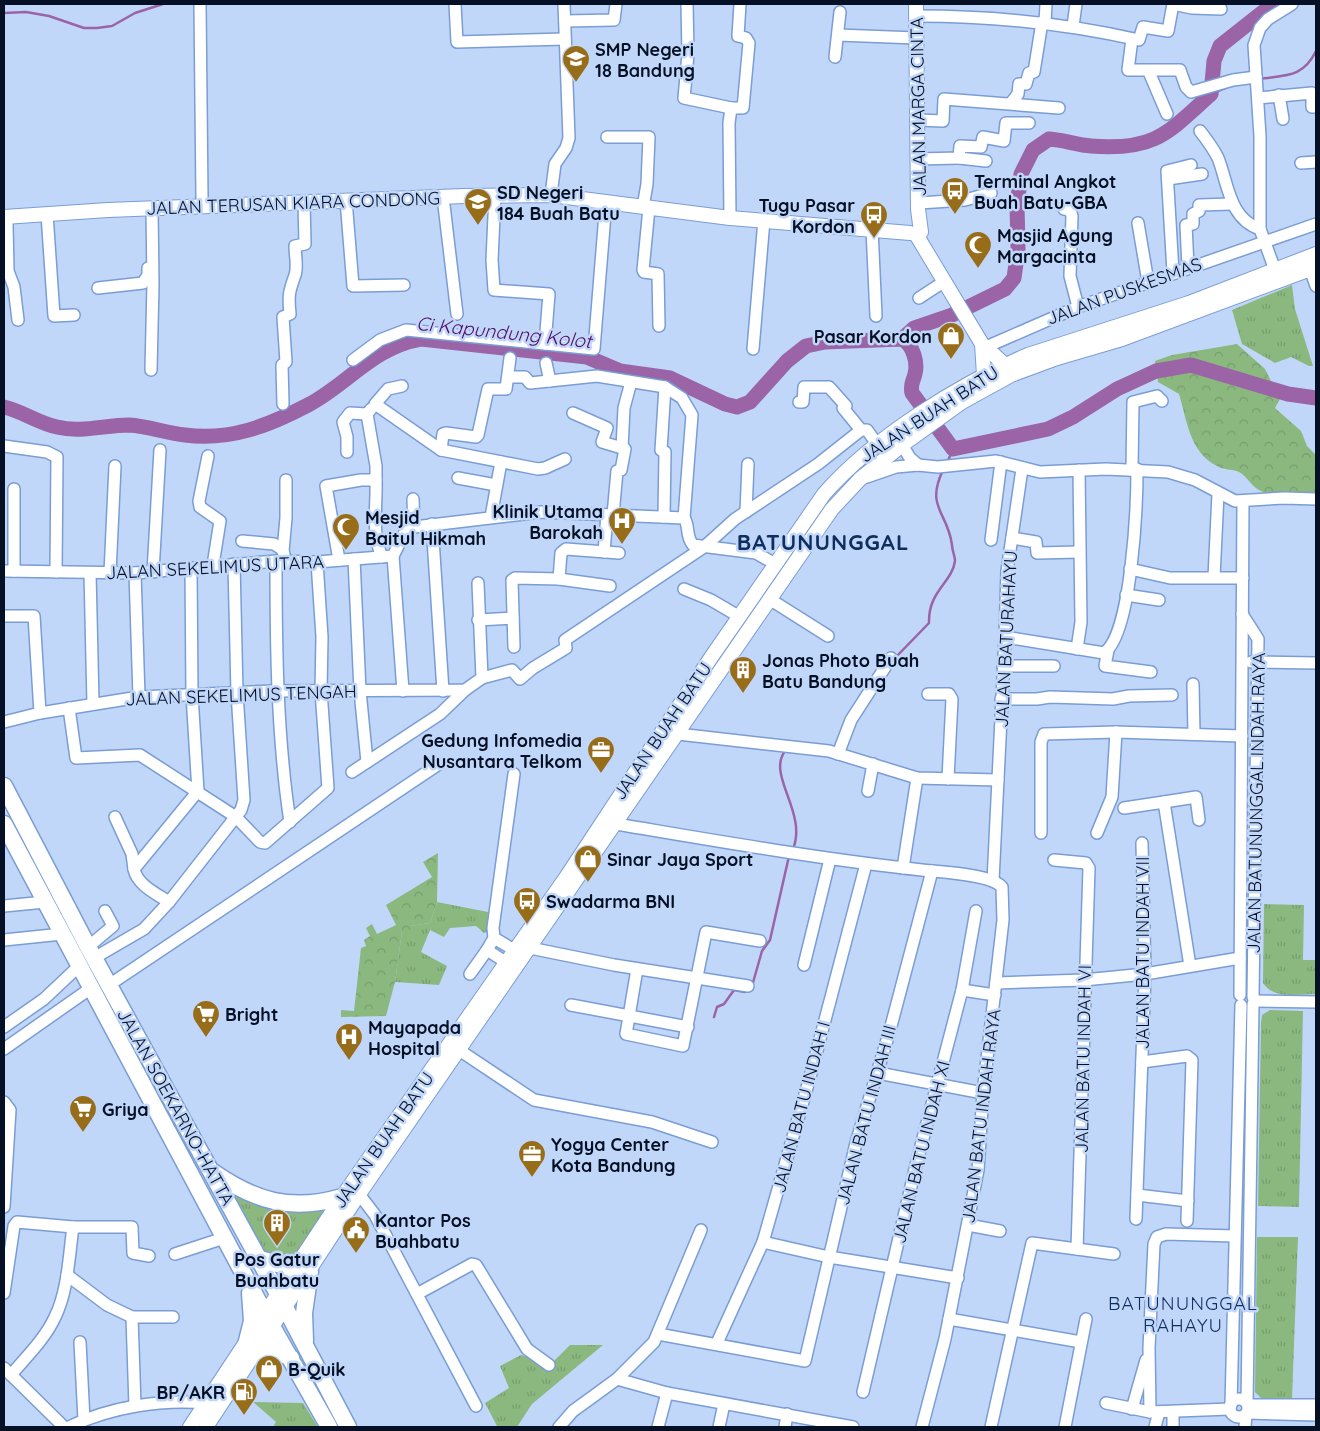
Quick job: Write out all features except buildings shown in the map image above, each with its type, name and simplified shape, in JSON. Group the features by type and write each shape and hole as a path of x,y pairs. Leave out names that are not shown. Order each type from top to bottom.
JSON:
{"highway":[{"name":"JALAN SOEKARNO-HATTA","path":"4,786 91,952 260,1259 348,1427"},
{"name":"JALAN SOEKARNO-HATTA","path":"4,824 224,1238 329,1427"},
{"path":"209,1169 245,1192 270,1201 312,1204 342,1197"},
{"path":"260,1259 281,1265 305,1266 304,1313 306,1349"},
{"path":"249,1283 252,1311 252,1346 270,1348 291,1358"}],"main road":[{"name":"JALAN MARGA CINTA","path":"915,231 915,215 918,206 917,10"},
{"name":"JALAN TERUSAN KIARA CONDONG","path":"4,218 46,214 346,200 551,195 730,218 915,231"},
{"path":"915,231 984,345 1006,364"},
{"name":"JALAN BUAH BATU","path":"305,1266 342,1197 461,1042 530,948 832,509 860,479 984,375 1006,364 1028,355 1189,303 1316,254"},
{"name":"JALAN BUAH BATU","path":"206,1427 252,1346 305,1266 359,1194 461,1042 507,963 775,564 824,494 844,471 877,444 901,428 968,398 1011,375 1057,358 1122,339 1313,268"},
{"path":"984,345 984,375"},
{"path":"710,659 722,667"},
{"name":"JALAN BUAH BATU","path":"190,1427 206,1402 252,1346"}],"street":[{"path":"200,4 202,199"},
{"path":"455,4 457,42 565,39"},
{"path":"551,195 555,164 566,148 569,138 564,4"},
{"path":"564,21 614,20 616,4"},
{"path":"687,4 688,54 684,98 731,108 743,108 748,70 749,42 746,38 738,36 740,4"},
{"path":"1011,103 1018,94 1019,84 1026,84 1029,73 1034,72 1046,4"},
{"path":"1072,26 1076,4"},
{"path":"917,10 1072,26 1140,40 1143,27 1168,31 1173,4 1192,8 1221,9"},
{"path":"1275,270 1260,229 1260,136 1254,46 1260,28 1268,20 1292,4"},
{"path":"835,56 840,12"},
{"path":"838,35 916,38"},
{"path":"1132,39 1128,70 1149,72 1180,70 1188,90 1191,92 1233,80 1256,79"},
{"path":"1149,72 1167,114"},
{"path":"1258,98 1312,94 1312,107 1316,107"},
{"path":"1279,95 1283,119"},
{"path":"918,120 943,121 944,99 1058,108"},
{"path":"730,218 728,139 731,108"},
{"path":"959,158 960,146 981,147 984,138 1004,141 1006,124 1029,123"},
{"path":"1200,131 1217,156 1232,204 1247,223 1260,229"},
{"path":"607,137 649,137 643,270 644,272 658,274 659,326"},
{"path":"918,159 959,158 986,161"},
{"path":"1301,162 1316,162"},
{"path":"1173,272 1169,170 1191,165"},
{"path":"1168,179 1202,174"},
{"path":"918,206 965,200 991,193"},
{"path":"495,195 492,260 494,290 549,294 545,344"},
{"path":"443,197 457,314"},
{"path":"346,200 353,286 404,285"},
{"path":"283,404 282,365 286,362 283,317 290,314 289,294 296,270 295,247 305,244 304,202"},
{"path":"353,360 380,340 406,330 593,349 606,202"},
{"path":"1188,267 1186,226 1193,224 1193,214 1199,211 1199,206 1232,204"},
{"path":"1064,208 1070,210 1072,216 1070,276 1078,307"},
{"path":"98,288 146,281 150,209"},
{"path":"150,209 154,284 151,370"},
{"path":"46,214 54,316 74,315"},
{"path":"4,218 7,224 9,274 14,288 18,320"},
{"path":"753,349 764,220"},
{"path":"1138,223 1148,282"},
{"name":"JALAN PUSKESMAS","path":"984,345 1078,307 1173,272 1316,224"},
{"path":"872,229 876,316"},
{"path":"1313,268 1316,286"},
{"path":"919,298 945,281"},
{"path":"441,450 443,434 476,437 478,435 488,389 505,390 510,358"},
{"path":"546,363 550,381"},
{"path":"508,377 525,377 530,384 589,376 665,386 682,398 692,415 684,518 689,540 693,545 756,553 775,564"},
{"path":"604,552 616,471 622,470 625,449 624,408 631,382"},
{"path":"402,386 388,389 367,414 377,473 377,508 374,529 377,545 388,557 403,691"},
{"path":"664,517 665,452 661,450 660,438 665,386"},
{"path":"799,402 803,402 804,387 829,387 846,406 843,408 862,430 867,430 877,444"},
{"path":"1151,672 1105,666 1106,652 1116,639 1126,595 1137,506 1132,406 1133,402 1157,396 1162,401"},
{"path":"375,404 441,450 538,468 545,468 565,459"},
{"path":"347,452 344,422 350,413 367,414"},
{"path":"573,413 607,428 599,445 625,449"},
{"path":"704,547 746,512 818,464 862,430"},
{"path":"904,444 910,458 918,464"},
{"path":"4,446 56,455 58,460 56,572"},
{"path":"153,572 160,450"},
{"path":"208,456 199,502 200,506 220,521 213,566"},
{"path":"491,517 501,462"},
{"path":"991,540 1001,462"},
{"path":"860,479 896,467 918,464 944,466 1001,462 1022,469 1040,472 1135,469 1182,475 1234,501 1316,499"},
{"path":"746,512 748,464"},
{"path":"110,573 115,466"},
{"name":"JALAN BATURAHAYU","path":"993,880 1001,699 1006,637 1006,571 1022,469"},
{"path":"1077,649 1081,622 1079,470"},
{"path":"458,478 496,486"},
{"path":"286,480 287,500 281,557 278,691 285,791 290,822"},
{"path":"339,560 326,486 361,480 376,480"},
{"path":"9,571 14,489"},
{"path":"1214,578 1218,494"},
{"path":"413,499 414,527"},
{"name":"JALAN BATUNUNGGAL INDAH RAYA","path":"1232,1427 1234,1236 1248,1000 1230,959 1242,736 1243,502"},
{"path":"388,557 404,534 414,527 432,524 541,512 684,518"},
{"path":"432,524 443,691"},
{"path":"1012,538 1036,542 1037,553 1079,552"},
{"path":"242,540 274,544 281,557"},
{"name":"JALAN SEKELIMUS TENGAH","path":"4,722 93,703 139,697 278,691 465,690 480,680 512,670 520,679 533,668 566,648 565,640 704,547"},
{"path":"559,579 563,551 566,549 619,553"},
{"name":"JALAN SEKELIMUS UTARA","path":"9,571 135,573 234,564 281,557 317,562 388,557"},
{"path":"354,559 360,691 367,762"},
{"path":"69,708 76,758 140,755 236,817 262,843 328,790 321,691 322,637 317,562"},
{"path":"91,952 144,929 169,902 236,817 244,800 237,693 234,564"},
{"path":"134,869 198,791 192,695 191,568"},
{"path":"1130,570 1170,578 1243,578"},
{"path":"90,573 93,703"},
{"path":"135,573 139,697"},
{"path":"514,647 512,580 515,578 559,579 610,586"},
{"path":"478,583 480,680"},
{"path":"684,589 710,600 740,617"},
{"path":"1126,595 1159,600"},
{"path":"771,600 828,636"},
{"name":"JALAN BATUNUNGGAL INDAH RAYA","path":"1242,614 1258,639 1248,1000 1246,1427"},
{"path":"4,616 34,616 40,713"},
{"path":"478,620 513,618"},
{"path":"1006,637 1106,652"},
{"path":"838,754 851,720 891,658"},
{"path":"1242,662 1316,663"},
{"path":"1003,666 1054,666"},
{"path":"1193,684 1194,734"},
{"path":"352,772 440,714 465,690"},
{"path":"928,694 949,694 952,698 948,779"},
{"path":"1001,699 1060,697 1113,699 1129,696 1172,695"},
{"path":"1041,832 1041,742 1044,734 1116,732 1242,736"},
{"path":"1097,833 1112,796 1116,732"},
{"path":"678,734 838,754 917,778 998,780"},
{"path":"109,985 438,764"},
{"path":"868,791 872,764"},
{"path":"470,974 494,938 493,928 514,774"},
{"path":"903,868 917,778"},
{"path":"1124,808 1196,797 1199,820"},
{"path":"1164,802 1190,966"},
{"path":"115,817 132,854 137,878 150,890 169,902"},
{"path":"616,824 830,860 932,871 993,880"},
{"name":"JALAN BATU INDAH VII","path":"1136,1219 1145,974 1142,843"},
{"path":"804,965 830,860"},
{"name":"JALAN BATU INDAH VI","path":"1054,860 1086,863 1089,868 1077,1249"},
{"name":"JALAN BATU INDAH I","path":"717,1343 763,1242 810,1077 866,864"},
{"name":"JALAN BATU INDAH III","path":"717,1343 805,1361 856,1143 878,1073 932,871"},
{"name":"JALAN BATU INDAH RAYA","path":"922,1427 949,1320 978,1170 983,1093 995,995 1004,891 1001,885 993,880"},
{"path":"4,899 43,898"},
{"path":"4,906 43,898"},
{"path":"91,952 113,926 106,911"},
{"name":"JALAN BATU INDAH XI","path":"863,1392 937,1085 962,990 976,911"},
{"path":"637,968 627,1035 681,1046 684,1045 706,932 760,941"},
{"path":"4,940 62,934"},
{"path":"494,938 516,951"},
{"path":"530,948 748,986"},
{"path":"487,950 507,963"},
{"path":"996,983 1084,980 1145,974 1230,959"},
{"path":"4,1027 44,999 79,966"},
{"path":"4,1049 92,988"},
{"path":"962,990 995,995"},
{"path":"1248,1000 1316,1002"},
{"path":"572,1005 688,1026"},
{"path":"461,1042 534,1100 652,1122 712,1142"},
{"name":"JALAN BATU INDAH VII","path":"1142,1062 1187,1056 1192,1060 1188,1200"},
{"path":"878,1073 983,1093"},
{"path":"4,1102 10,1110 5,1155 4,1207"},
{"path":"359,1194 375,1215 476,1406"},
{"path":"1137,1195 1188,1200 1187,1221"},
{"path":"4,1293 15,1224 21,1221 73,1226 132,1227 133,1253 149,1256"},
{"path":"968,1224 1000,1231"},
{"path":"64,1427 8,1372 55,1319 67,1275 73,1226"},
{"path":"559,1427 573,1411 616,1379 654,1342 701,1230"},
{"path":"1155,1427 1149,1348 1154,1244 1157,1237 1166,1234 1234,1236"},
{"path":"175,1254 224,1238"},
{"path":"763,1242 828,1258 958,1278"},
{"path":"991,1427 1032,1243 1114,1254"},
{"path":"417,1294 472,1264 479,1268 527,1349 549,1365"},
{"path":"67,1275 107,1305 132,1317 173,1317"},
{"path":"132,1317 135,1406"},
{"path":"1065,1427 1086,1319"},
{"path":"949,1320 1082,1342"},
{"path":"658,1334 717,1343"},
{"path":"80,1342 84,1420"},
{"path":"1132,1409 1149,1348"},
{"path":"616,1379 667,1393 853,1427"},
{"path":"658,1427 667,1393"},
{"path":"69,1427 84,1420 135,1406 206,1402"},
{"path":"1106,1403 1154,1412 1231,1409 1238,1417 1247,1409 1316,1405"},
{"path":"720,1427 724,1404"},
{"path":"1247,1409 1316,1414"},
{"path":"1172,1427 1178,1412"},
{"path":"785,1427 787,1414"}],"green space":[{"path":"1292,285 1295,309 1313,366 1309,366 1291,357 1275,363 1242,344 1232,310"},
{"path":"1237,344 1265,369 1280,399 1275,408 1301,431 1307,446 1316,455 1316,492 1272,494 1265,492 1256,488 1239,472 1219,467 1208,460 1200,453 1190,434 1179,394 1158,382 1155,361 1172,355"},
{"path":"438,853 437,902 430,923 410,926 410,930 402,931 395,982 386,1016 341,1017 341,1010 354,1011 361,948 366,946 364,940 370,936 366,928 372,924 377,934 396,925 386,905 432,877 423,862"},
{"path":"437,902 488,912 487,932 484,933 476,926 450,928 444,937 430,930 421,952 447,966 439,985 395,982 402,931 410,926 430,923"},
{"path":"1264,904 1304,905 1303,960 1316,960 1316,994 1280,994 1273,992 1263,983"},
{"path":"1270,1010 1303,1011 1299,1207 1258,1206 1261,1023 1262,1015"},
{"path":"213,1173 245,1193 341,1201 300,1261 258,1254"},
{"path":"1257,1237 1298,1237 1292,1399 1262,1399 1255,1392"},
{"path":"570,1345 603,1345 532,1404 517,1427 496,1427 485,1403 509,1388 500,1366 521,1355 534,1359 545,1370"},
{"path":"253,1402 303,1403 318,1427 273,1427 276,1422"}],"waterway":[{"path":"4,13 26,12 49,16 84,28 97,28 112,26 135,13 163,4"},
{"path":"902,339 914,328 952,315 1005,289 1014,278 1018,249 1017,205 1021,174 1033,150 1049,139 1112,147 1130,146 1158,137 1183,120 1211,94 1214,61 1220,46 1273,4"},
{"path":"1259,79 1285,76 1299,71 1311,60 1316,51"},
{"path":"1211,94 1225,88"},
{"name":"Ci Kapundung Kolot","path":"4,407 50,425 66,429 129,425 185,435 218,436 233,434 293,413 336,387 375,358 404,343 421,339 587,357 620,371 670,378 725,404 737,407 750,402 787,361 806,346 825,342 902,339 909,345 915,359 916,369 912,393 953,449 1048,429 1073,417 1117,389 1156,371 1191,365 1288,394 1316,398"},
{"path":"947,463 953,449"},
{"path":"895,658 929,623 932,603 953,569 955,561 950,534 939,509 936,493 943,470"},
{"path":"786,750 781,760 780,770 795,821 796,835 793,849"},
{"path":"752,986 762,951 770,940 789,856"},
{"path":"714,1017 717,1007 724,1004 734,990 745,992 749,990"}],"place":[{"name":"SMP Negeri 18 Bandung","path":"576,83"},
{"name":"Terminal Angkot Buah Batu-GBA","path":"955,215"},
{"name":"SD Negeri 184 Buah Batu","path":"478,226"},
{"name":"Tugu Pasar Kordon","path":"874,239"},
{"name":"Masjid Agung Margacinta","path":"978,269"},
{"name":"Pasar Kordon","path":"951,360"},
{"name":"Klinik Utama Barokah","path":"622,545"},
{"name":"Mesjid Baitul Hikmah","path":"346,551"},
{"name":"Jonas Photo Buah Batu Bandung","path":"743,694"},
{"name":"Gedung Infomedia Nusantara Telkom","path":"601,774"},
{"name":"Sinar Jaya Sport","path":"588,883"},
{"name":"Swadarma BNI","path":"527,925"},
{"name":"Bright","path":"206,1038"},
{"name":"Mayapada Hospital","path":"349,1061"},
{"name":"Griya","path":"83,1133"},
{"name":"Yogya Center Kota Bandung","path":"532,1178"},
{"name":"Pos Gatur Buahbatu","path":"277,1247"},
{"name":"Kantor Pos Buahbatu","path":"356,1254"},
{"name":"B-Quik","path":"269,1393"},
{"name":"BP/AKR","path":"244,1416"}],"district":[{"name":"BATUNUNGGAL","path":"823,542"},
{"name":"BATUNUNGGAL RAHAYU","path":"1183,1314"}]}
